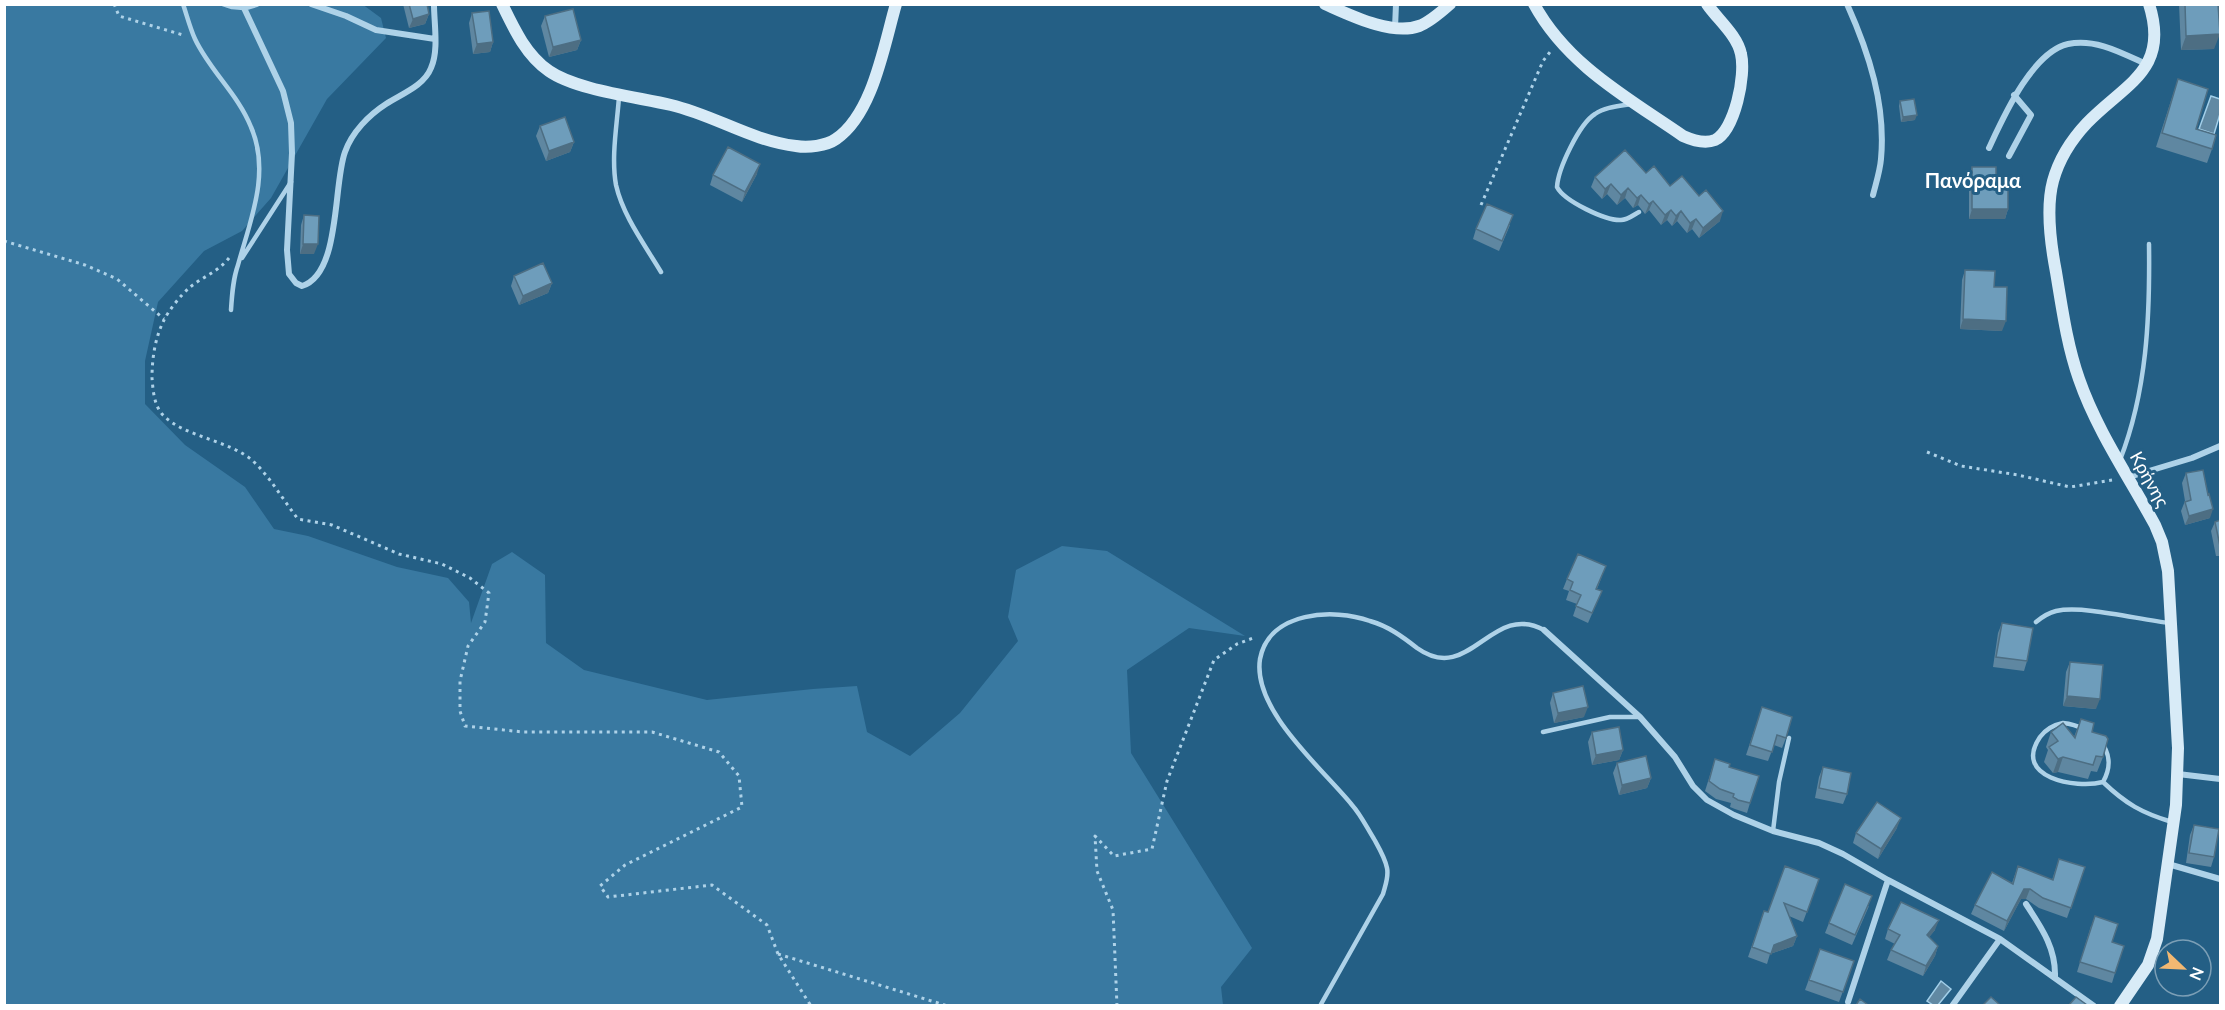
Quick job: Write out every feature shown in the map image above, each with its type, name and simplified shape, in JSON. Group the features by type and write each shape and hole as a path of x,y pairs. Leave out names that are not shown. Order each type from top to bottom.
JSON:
{"street":[{"path":"257,4 244,8 283,91 291,123 291,182 287,250 289,274 296,283 302,285 314,279 326,259 332,239 340,169 346,150 364,122 383,106 420,84 432,67 435,39 434,4"},
{"path":"310,4 346,16 376,30 435,39"},
{"path":"502,4 521,42 548,70 569,81 672,105 753,136 797,146 818,145 834,140 849,127 862,109 875,76 896,4"},
{"path":"1325,4 1365,20 1407,29 1421,26 1450,4"},
{"path":"1395,28 1396,4"},
{"path":"1534,4 1559,41 1601,80 1694,141 1710,141 1723,134 1734,111 1742,80 1741,55 1733,37 1707,4"},
{"path":"1846,4 1870,64 1882,122 1881,161 1873,195"},
{"name":"Κρήνης","path":"2122,1005 2148,965 2155,946 2162,912 2173,822 2178,774 2168,571 2162,542 2094,413 2079,378 2063,314 2054,264 2050,208 2052,184 2057,168 2075,137 2088,122 2131,85 2152,55 2156,39 2149,4"},
{"path":"1989,148 2014,94 2047,55 2066,44 2088,43 2113,49 2147,64"},
{"path":"2009,156 2031,115 2014,94"},
{"path":"2129,477 2192,458 2220,446"},
{"path":"1544,630 1640,717 1707,800 1734,815 1773,831 1819,843 1843,854 2000,939 2094,1005"},
{"path":"2178,774 2220,779"},
{"path":"2167,863 2220,879"},
{"path":"1848,1002 1888,880"},
{"path":"2026,904 2049,942 2055,964 2055,977"},
{"path":"1952,1005 2000,939"}],"lane":[{"path":"183,4 194,38 243,110 253,130 258,152 259,180 256,206 238,264 231,310"},
{"path":"224,4 232,8 244,8"},
{"path":"620,94 615,150 616,184 625,210 661,272"},
{"path":"1633,103 1602,110 1589,120 1561,168 1557,188 1565,198 1573,203 1610,218 1625,220 1639,212"},
{"path":"238,264 291,182"},
{"path":"2119,461 2138,402 2142,380 2149,284 2149,244"},
{"path":"2036,622 2048,613 2058,610 2078,610 2170,623"},
{"path":"1320,1005 1383,894 1388,868 1381,851 1354,806 1287,732 1268,699 1262,684 1260,659 1267,642 1281,628 1295,620 1318,614 1344,614 1371,621 1425,653 1440,659 1451,658 1503,628 1519,623 1534,625 1544,630"},
{"path":"1543,732 1610,717 1640,717"},
{"path":"2103,782 2108,770 2107,756 2101,742 2092,733 2078,725 2063,723 2052,726 2036,744 2034,761 2045,775 2055,780 2075,784 2103,782 2138,810 2173,822"},
{"path":"1773,831 1779,782 1789,738"}],"path":[{"path":"114,4 119,16 194,38"},
{"path":"1481,205 1543,61 1559,41"},
{"path":"4,241 85,265 117,279 164,319"},
{"path":"233,252 222,267 188,288 164,319 152,356 153,388 158,407 164,417 184,428 223,443 252,460 272,482 298,519 333,525 399,554 442,564 470,578 489,593 485,622 468,646 460,681 460,711 465,726 523,732 652,732 719,752 739,776 742,807 625,865 600,886 608,897 712,885 767,925 778,954 811,1005"},
{"path":"1927,452 1961,466 2018,475 2070,487 2129,477"},
{"path":"1117,1005 1113,910 1097,871 1095,836 1114,856 1152,849 1167,781 1214,660 1237,644 1281,628"},
{"path":"778,954 948,1005"}],"shaded area":[{"path":"362,4 381,18 386,38 327,99 271,198 242,231 204,251 158,302 145,361 145,404 185,445 245,487 274,529 308,536 397,567 448,578 469,602 471,623 492,564 512,552 545,575 546,643 584,670 707,700 857,686 867,732 910,756 960,713 1018,641 1008,617 1016,570 1062,546 1107,551 1245,636 1189,628 1127,670 1131,753 1252,948 1221,987 1223,1005 5,1006 5,5"},
{"path":"2211,96 2220,99 2220,114 2214,134 2199,129"},
{"path":"1941,981 1951,989 1938,1005 1933,1005 1927,1001"}],"building":[{"path":"409,4 427,4 429,14 413,19"},
{"path":"2185,4 2218,4 2220,34 2186,36"},
{"path":"573,9 581,40 553,47 545,16"},
{"path":"489,11 493,42 477,44 472,13"},
{"path":"2178,79 2208,89 2196,129 2216,135 2212,149 2162,133"},
{"path":"1914,99 1917,115 1903,117 1900,101"},
{"path":"565,117 574,142 549,151 540,126"},
{"path":"728,147 760,164 745,192 713,175"},
{"path":"1625,150 1646,173 1654,166 1670,186 1682,176 1699,196 1706,190 1723,211 1703,228 1696,219 1690,223 1681,211 1676,216 1671,210 1665,215 1653,201 1649,204 1641,195 1637,198 1628,188 1621,195 1611,184 1605,189 1595,177"},
{"path":"1972,167 1996,167 1996,185 2008,185 2008,209 1972,209"},
{"path":"1487,204 1513,215 1502,241 1476,229"},
{"path":"304,215 319,216 318,244 303,244"},
{"path":"543,263 552,283 523,296 514,276"},
{"path":"1965,270 1995,271 1994,287 2007,287 2006,321 1963,319"},
{"path":"2203,470 2213,509 2189,516 2185,502 2191,500 2186,473"},
{"path":"2220,520 2220,546 2215,522"},
{"path":"1578,554 1606,566 1596,589 1602,591 1592,613 1576,606 1581,595 1570,590 1573,582 1567,579"},
{"path":"2002,623 2033,628 2027,661 1996,657"},
{"path":"2070,662 2103,665 2100,699 2067,696"},
{"path":"1583,686 1588,707 1558,713 1553,693"},
{"path":"1762,707 1792,717 1786,738 1777,735 1772,752 1750,745"},
{"path":"2081,719 2094,723 2092,732 2106,736 2108,739 2103,757 2096,756 2093,765 2063,757 2058,759 2049,747 2058,741 2051,732 2063,723 2075,738"},
{"path":"1619,727 1623,750 1596,755 1592,732"},
{"path":"1646,756 1651,778 1622,785 1617,763"},
{"path":"1715,759 1730,764 1729,767 1759,776 1750,803 1738,800 1733,797 1734,794 1720,789 1709,781"},
{"path":"1823,767 1851,773 1847,794 1819,788"},
{"path":"1877,802 1901,818 1881,849 1856,833"},
{"path":"2194,825 2219,829 2214,857 2189,853"},
{"path":"2059,859 2085,867 2071,908 2043,898 2030,889 2024,889 2007,921 1975,905 1992,872 2013,884 2018,866 2053,880"},
{"path":"1785,866 1819,879 1807,912 1784,903 1797,936 1774,945 1771,954 1752,947 1764,911 1768,912"},
{"path":"1845,884 1872,896 1855,935 1829,923"},
{"path":"1901,902 1939,920 1927,935 1938,946 1926,966 1891,950 1900,935 1888,929"},
{"path":"2095,916 2118,924 2112,942 2124,946 2115,973 2080,962"},
{"path":"1820,949 1854,961 1843,992 1809,980"},
{"path":"1991,997 2000,1005 1983,1005"},
{"path":"2076,997 2087,1005 2069,1005"},
{"path":"1860,999 1868,1005 1856,1005"}],"district":[{"name":"Πανόραμα","path":"1973,180"}]}
